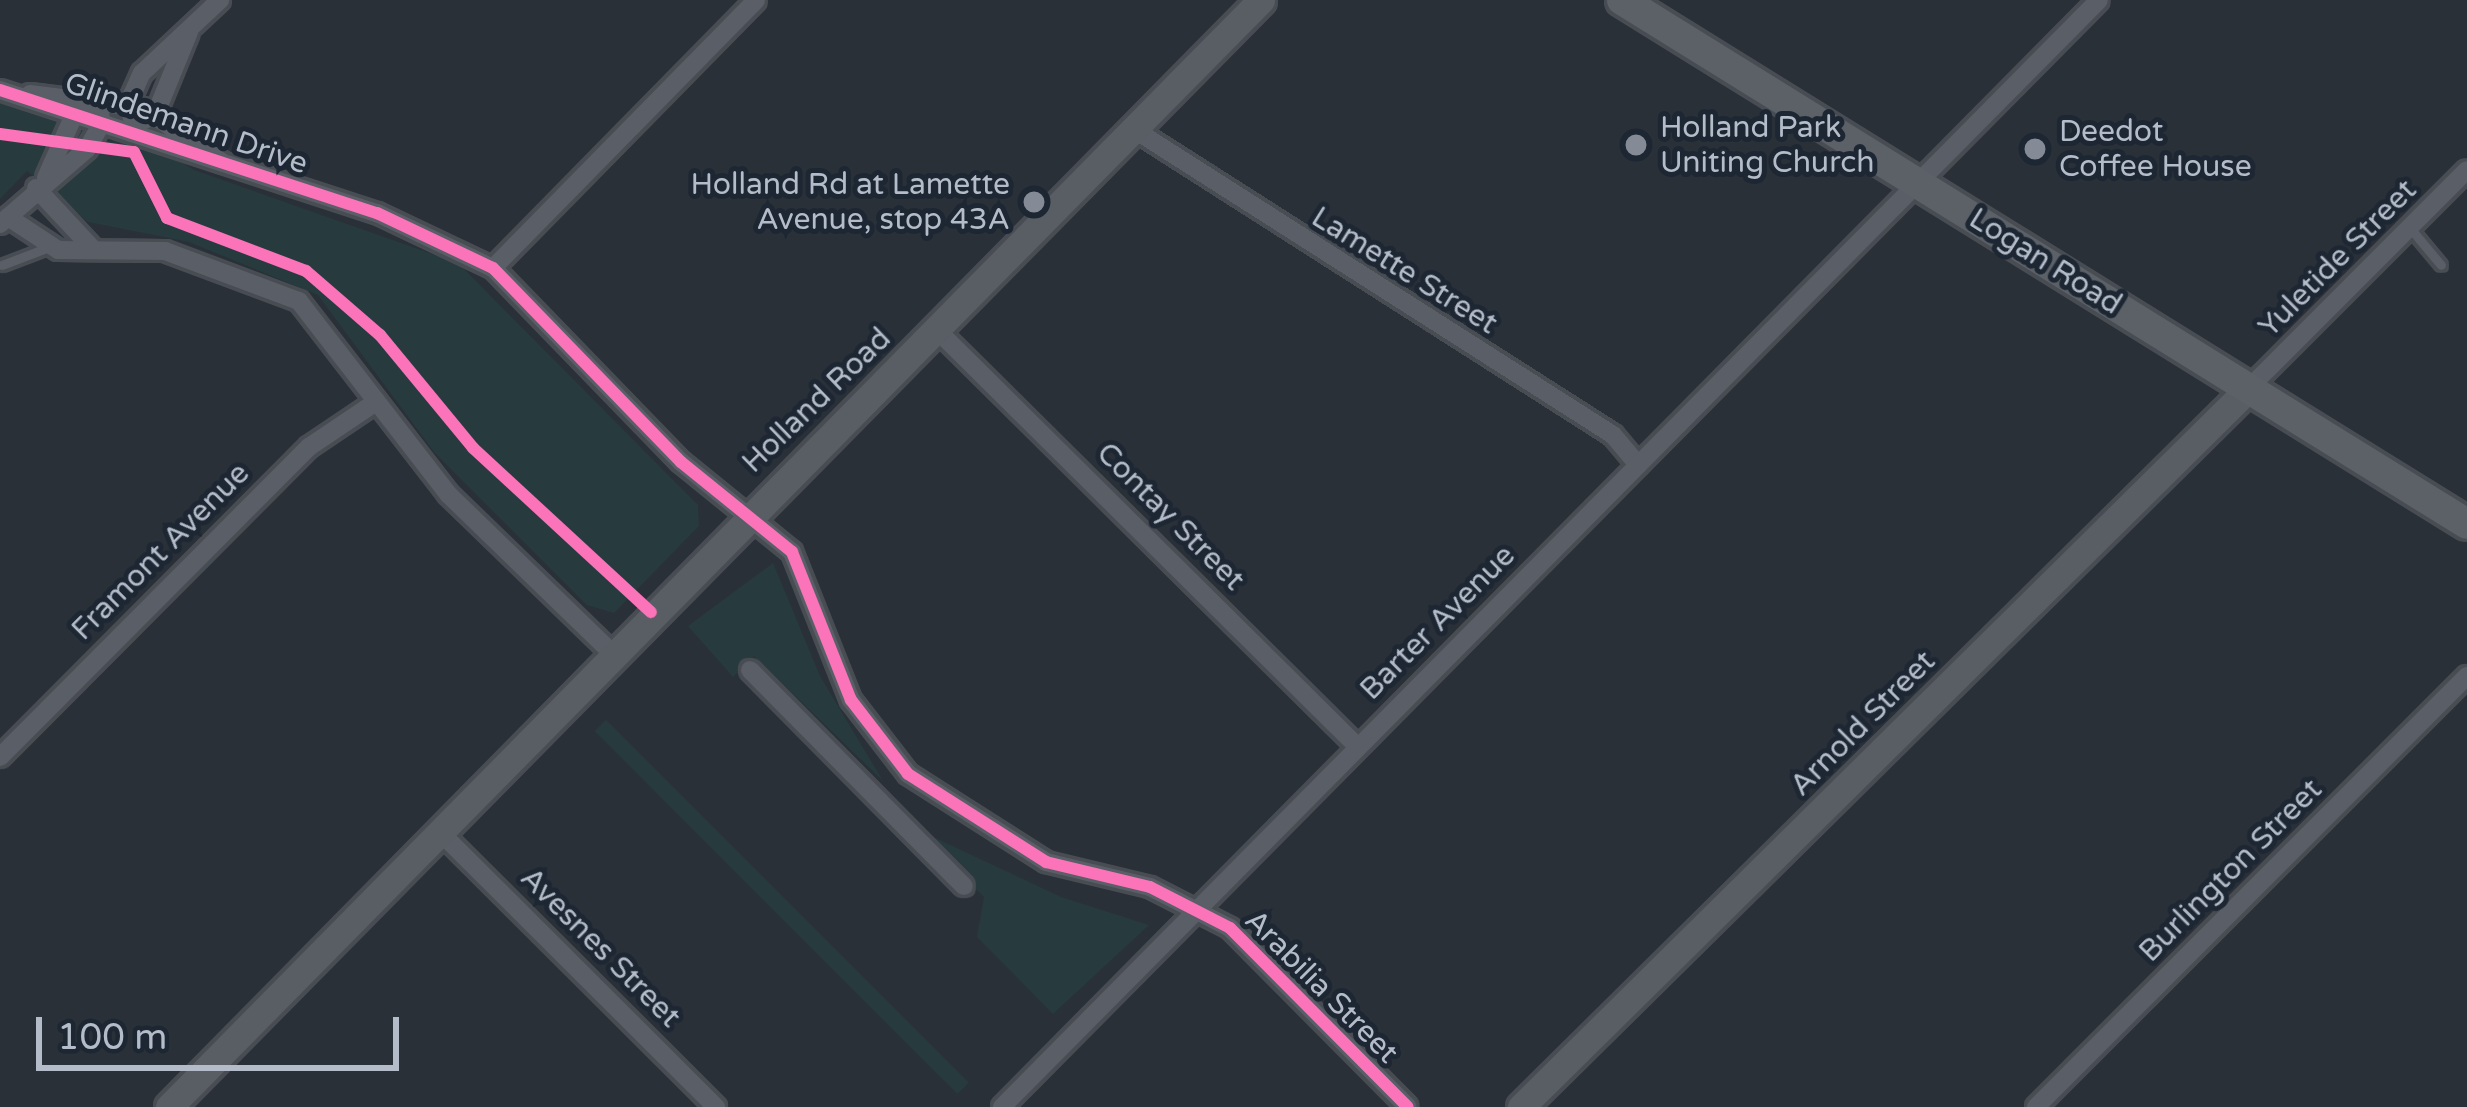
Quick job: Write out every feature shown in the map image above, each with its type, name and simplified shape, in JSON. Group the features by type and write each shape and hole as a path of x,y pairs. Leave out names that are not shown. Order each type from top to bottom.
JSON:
{"main road":[{"name":"Holland Road","path":"177,1104 611,652 938,331 1261,0"},
{"name":"Logan Road","path":"1622,0 2467,524"},
{"name":"Arnold Street","path":"1521,1107 2249,388"}],"street":[{"path":"189,32 156,113 134,126 128,104 146,69 220,0"},
{"path":"493,268 756,0"},
{"name":"Barter Avenue","path":"1002,1107 2099,0"},
{"name":"Glindemann Drive","path":"0,90 128,104 156,113 226,164"},
{"name":"Glindemann Drive","path":"26,94 74,115 134,126 226,164 377,213 493,268 681,462 749,512 792,553 851,700 915,780 1046,862 1197,906"},
{"path":"41,183 74,115 97,101 101,123 41,183 4,220 49,247 175,253 288,294 329,329 376,402 448,494 611,652"},
{"name":"Lamette Street","path":"1136,130 1612,435 1638,465"},
{"name":"Yuletide Street","path":"2249,388 2467,170"},
{"path":"41,183 97,249"},
{"name":"Contay Street","path":"938,331 1358,747"},
{"name":"Framont Avenue","path":"0,758 303,452 376,402"},
{"path":"750,670 964,886"},
{"name":"Burlington Street","path":"2036,1107 2467,676"},
{"path":"888,809 915,780"},
{"name":"Avesnes Street","path":"440,832 716,1107"},
{"name":"Arabilia Street","path":"1197,906 1408,1107"}],"lane":[{"path":"2410,228 2440,265"},
{"path":"2,266 49,247"}],"green space":[{"path":"0,101 107,141 149,142 194,170 458,263 698,505 699,526 614,613 587,605 434,452 318,295 189,242 88,222 27,171 0,199"},
{"path":"773,563 820,676 883,781 754,656 733,677 688,626"},
{"path":"606,720 969,1083 957,1094 595,731"},
{"path":"912,827 1061,897 1149,925 1053,1014 977,937 984,897"}],"cycle path":[{"path":"0,90 377,213 493,268 681,462 792,552 851,700 908,774 1046,862 1150,887 1230,928 1408,1107"},
{"path":"0,134 134,152 167,218 306,271 380,335 473,448 651,612"}],"place":[{"name":"Holland Park Uniting Church","path":"1636,145"},
{"name":"Deedot Coffee House","path":"2035,149"},
{"name":"Holland Rd at Lamette Avenue, stop 43A","path":"1034,202"}]}
